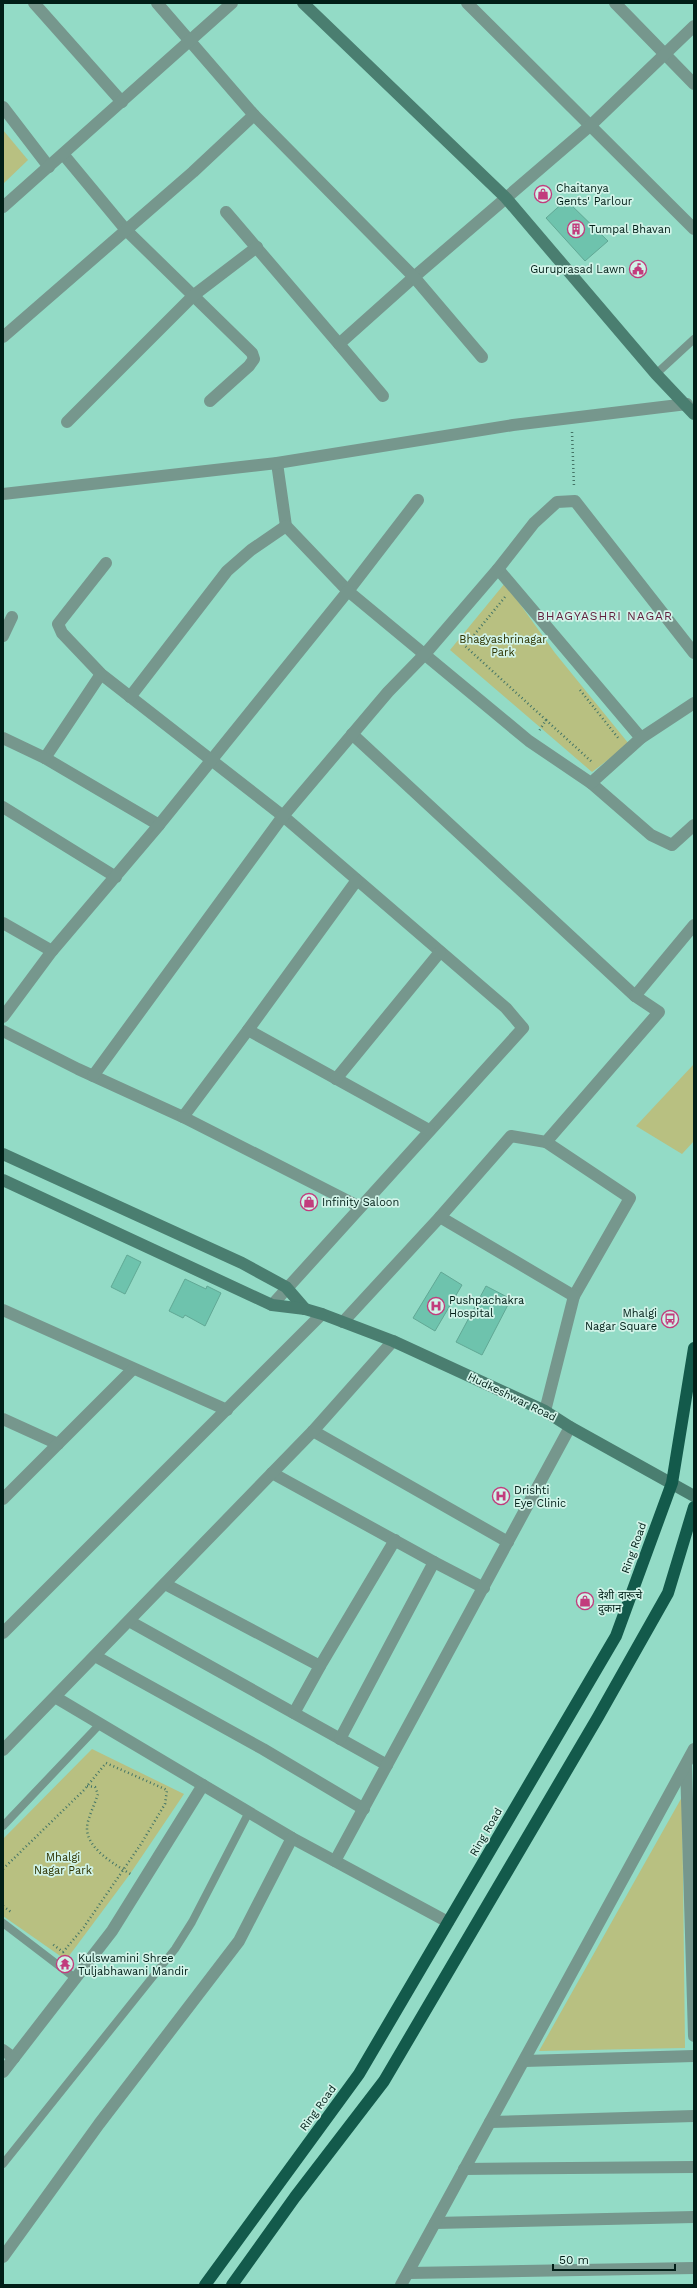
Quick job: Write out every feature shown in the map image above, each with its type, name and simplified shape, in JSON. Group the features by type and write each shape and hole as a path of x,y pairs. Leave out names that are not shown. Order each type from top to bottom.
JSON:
{"highway":[{"name":"Ring Road","path":"205,2285 359,2074 616,1636 672,1482 694,1348"},
{"path":"232,2285 295,2196 388,2074 594,1724 668,1593 694,1507"}],"main road":[{"path":"306,4 506,198 656,374 690,409"},
{"path":"3,1154 189,1238 286,1287 305,1309"},
{"name":"Hudkeshwar Road","path":"3,1180 272,1305 305,1309 322,1314 393,1341 545,1411 570,1427 672,1482 694,1496"}],"street":[{"path":"34,3 122,102"},
{"path":"157,3 254,115 414,277 482,357"},
{"path":"3,207 232,3"},
{"path":"467,3 592,125 694,229"},
{"path":"615,3 694,84"},
{"path":"339,344 414,277 592,125 694,26"},
{"path":"3,108 49,167"},
{"path":"3,337 126,230 254,115"},
{"path":"63,154 126,230 252,353 254,359 210,402"},
{"path":"226,212 383,396"},
{"path":"67,422 194,295 257,247"},
{"path":"3,494 277,463 513,425 690,409"},
{"path":"277,463 286,526 348,591 529,741 591,783 651,835 672,845 694,825"},
{"path":"3,1017 52,951 116,877 212,760 348,591 418,500"},
{"path":"93,1076 282,816 388,692 425,654 498,569 534,523 557,502 575,501 694,652"},
{"path":"130,697 227,571 251,550 286,526"},
{"path":"106,563 58,624 62,633 101,674 282,816 506,1008 523,1028 428,1130 360,1207 286,1287 272,1305"},
{"path":"498,569 641,738"},
{"path":"3,636 12,617"},
{"path":"45,758 101,674"},
{"path":"591,783 641,738 694,703"},
{"path":"352,734 635,996 659,1012 546,1142"},
{"path":"3,738 45,758 159,825"},
{"path":"3,807 116,877"},
{"path":"184,1117 357,880"},
{"path":"3,923 52,951"},
{"path":"635,996 694,925"},
{"path":"336,1079 440,952"},
{"path":"248,1030 428,1130"},
{"path":"3,1031 93,1076 184,1117 360,1207"},
{"path":"343,1322 440,1217 511,1136 546,1142 630,1198 574,1296 545,1411"},
{"path":"440,1217 574,1296"},
{"path":"3,1310 227,1410"},
{"path":"3,1633 322,1314"},
{"path":"3,1750 313,1431 393,1341"},
{"path":"3,1499 133,1369"},
{"path":"3,1419 58,1444"},
{"path":"334,1861 364,1809 570,1427"},
{"path":"313,1431 508,1542"},
{"path":"272,1473 484,1588"},
{"path":"294,1714 320,1666 395,1540"},
{"path":"340,1739 434,1562"},
{"path":"165,1584 320,1666"},
{"path":"129,1621 387,1765"},
{"path":"95,1656 263,1749 364,1809"},
{"path":"56,1697 292,1838 448,1922"},
{"path":"402,2285 694,1749"},
{"path":"686,1764 692,1912 694,2036"},
{"path":"3,2072 112,1931 203,1785"},
{"path":"3,2257 99,2124 239,1941 292,1838"},
{"path":"3,2050 14,2058"},
{"path":"524,2061 694,2056"},
{"path":"490,2122 694,2116"},
{"path":"464,2169 694,2167"},
{"path":"435,2223 694,2217"},
{"path":"408,2273 694,2268"}],"lane":[{"path":"656,374 694,339"},
{"path":"3,1826 101,1723"},
{"path":"3,2164 175,1949 192,1922 249,1812"},
{"path":"3,1923 21,1939 75,1978"}],"path":[{"path":"571,419 575,501"},
{"path":"511,601 507,595 465,646 593,764 598,759"},
{"path":"577,687 622,742"},
{"path":"529,741 546,720"},
{"path":"3,1869 88,1786 106,1763 167,1790 165,1804 124,1870 84,1927 63,1952 45,1938"},
{"path":"88,1786 95,1787 98,1794 87,1827 90,1840 114,1864 124,1870"},
{"path":"3,1906 15,1915"}],"green space":[{"path":"3,130 28,160 3,184"},
{"name":"Bhagyashrinagar Park","path":"505,583 555,653 629,744 592,772 450,650"},
{"path":"694,1064 694,1141 682,1154 636,1126"},
{"name":"Mhalgi Nagar Park","path":"92,1749 184,1794 130,1874 66,1960 3,1916 3,1839"},
{"path":"682,1797 685,2048 539,2051"}],"building":[{"name":"Tumpal Bhavan","path":"566,200 608,241 585,261 546,218"},
{"path":"127,1255 141,1262 125,1294 111,1287"},
{"path":"441,1272 462,1285 435,1331 413,1318"},
{"path":"185,1279 206,1289 207,1286 221,1293 205,1326 185,1315 183,1318 169,1311"},
{"path":"486,1286 511,1299 482,1355 456,1342"}],"place":[{"name":"Chaitanya Gents' Parlour","path":"543,194"},
{"name":"Tumpal Bhavan","path":"576,229"},
{"name":"Guruprasad Lawn","path":"638,269"},
{"name":"Infinity Saloon","path":"309,1202"},
{"name":"Pushpachakra Hospital","path":"436,1306"},
{"name":"Mhalgi Nagar Square","path":"670,1319"},
{"name":"Drishti Eye Clinic","path":"501,1496"},
{"name":"देशी दारूचे दुकान","path":"585,1601"},
{"name":"Kulswamini Shree Tuljabhawani Mandir","path":"65,1964"}],"district":[{"name":"BHAGYASHRI NAGAR","path":"605,616"}]}
